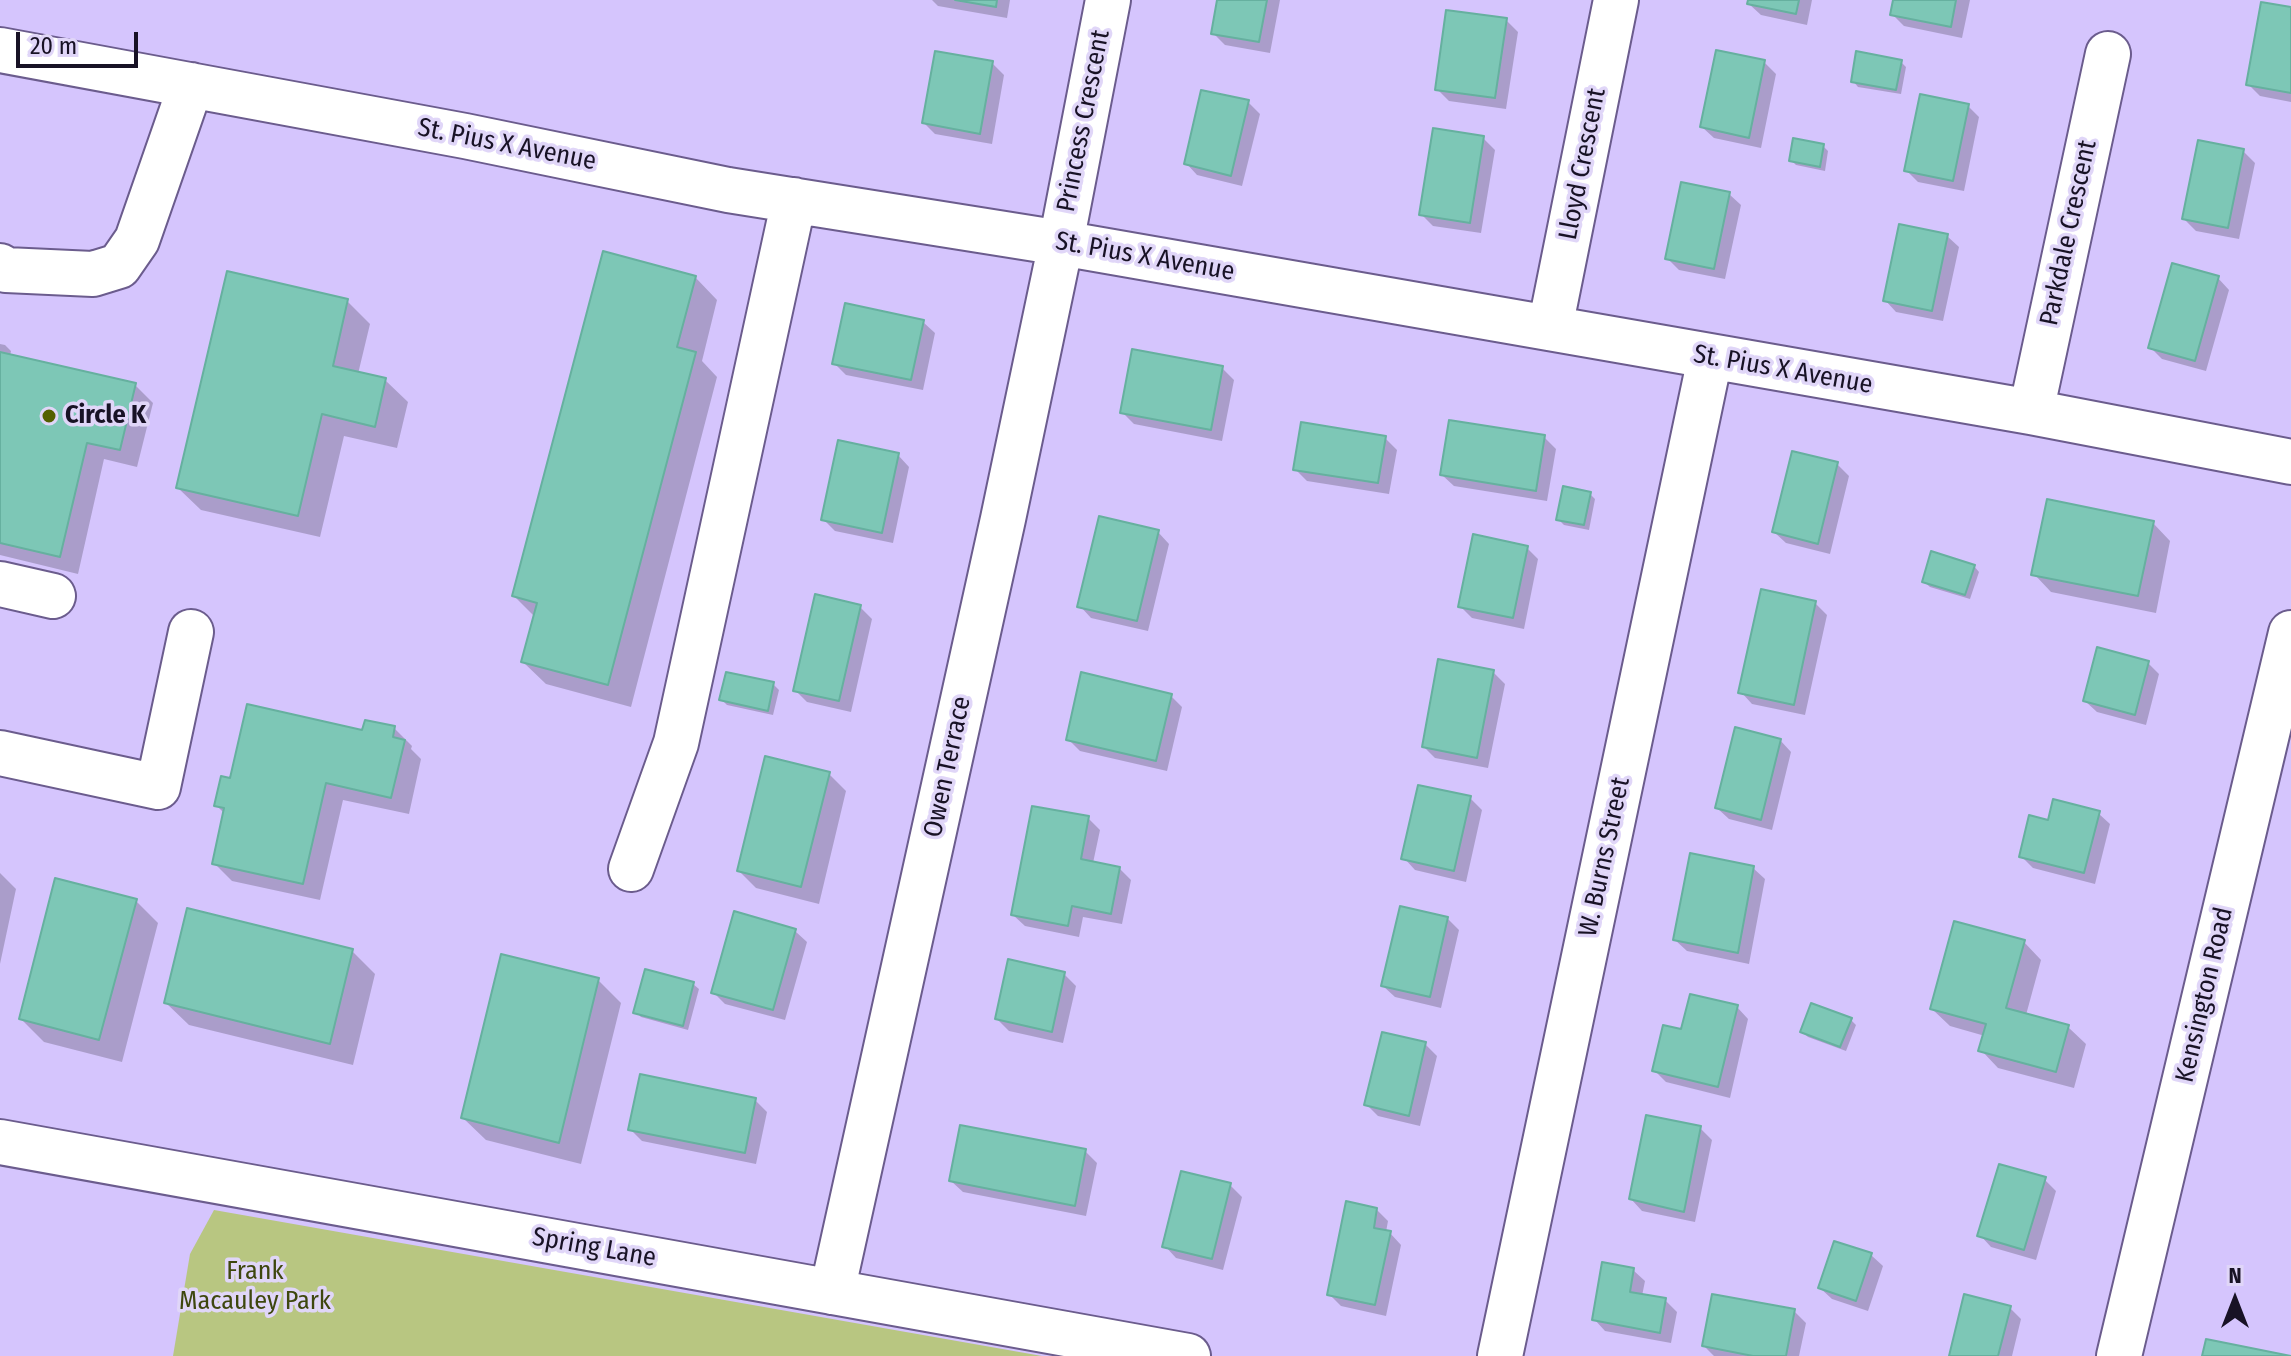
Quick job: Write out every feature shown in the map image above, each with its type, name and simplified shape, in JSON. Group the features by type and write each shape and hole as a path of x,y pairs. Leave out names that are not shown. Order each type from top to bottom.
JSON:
{"street":[{"name":"Princess Crescent","path":"1061,243 1108,0"},
{"name":"Lloyd Crescent","path":"1550,328 1616,0"},
{"name":"St. Pius X Avenue","path":"0,50 465,136 728,190 1061,243 1550,328 2031,412 2291,462"},
{"name":"Parkdale Crescent","path":"2031,412 2108,54"},
{"path":"0,266 6,270 93,274 119,266 137,240 191,85"},
{"path":"631,869 676,743 794,200"},
{"name":"Owen Terrace","path":"832,1292 1061,243"},
{"name":"W. Burns Street","path":"1500,1356 1710,358"},
{"path":"0,584 53,596"},
{"path":"0,753 158,787 191,632"},
{"name":"Kensington Road","path":"2119,1356 2291,633"},
{"name":"Spring Lane","path":"0,1142 1188,1356"}],"green space":[{"name":"Frank Macauley Park","path":"214,1210 1042,1356 173,1356 190,1254"}],"building":[{"path":"955,0 997,0 996,7"},
{"path":"1217,0 1267,0 1259,42 1211,34"},
{"path":"1748,0 1799,0 1796,14 1747,4"},
{"path":"1893,0 1956,0 1951,27 1890,15"},
{"path":"2261,2 2291,7 2291,93 2246,85"},
{"path":"1446,10 1507,18 1495,98 1435,90"},
{"path":"1716,50 1765,60 1749,138 1700,127"},
{"path":"935,51 993,61 980,134 922,123"},
{"path":"1856,51 1902,60 1896,90 1851,82"},
{"path":"1201,90 1249,100 1231,176 1184,164"},
{"path":"1920,94 1969,104 1953,181 1904,171"},
{"path":"1433,128 1484,136 1470,223 1419,215"},
{"path":"1793,138 1824,144 1820,167 1789,161"},
{"path":"2198,140 2244,149 2228,228 2182,219"},
{"path":"1681,182 1730,192 1714,269 1665,259"},
{"path":"1899,224 1948,234 1932,311 1883,301"},
{"path":"603,251 696,276 677,347 696,352 608,685 521,662 537,603 512,596"},
{"path":"2172,263 2219,276 2195,361 2148,348"},
{"path":"227,271 348,299 333,366 386,378 375,427 322,414 298,516 176,488"},
{"path":"845,303 924,320 911,380 832,364"},
{"path":"1132,349 1223,366 1211,430 1120,413"},
{"path":"0,352 136,383 120,450 87,443 60,557 0,543"},
{"path":"1449,420 1545,435 1536,491 1440,475"},
{"path":"1301,422 1386,436 1378,483 1293,470"},
{"path":"838,440 899,453 882,533 821,520"},
{"path":"1792,451 1838,462 1818,544 1772,532"},
{"path":"1563,486 1591,492 1584,525 1556,520"},
{"path":"2047,499 2154,521 2138,596 2031,575"},
{"path":"1099,516 1159,530 1137,621 1077,607"},
{"path":"1473,534 1528,546 1513,618 1458,607"},
{"path":"1931,551 1975,565 1965,595 1922,582"},
{"path":"1761,589 1816,601 1794,705 1738,693"},
{"path":"815,594 861,605 839,701 793,691"},
{"path":"2097,647 2149,661 2135,715 2083,701"},
{"path":"1438,659 1494,670 1477,758 1422,747"},
{"path":"726,672 774,682 768,711 719,700"},
{"path":"1081,672 1172,694 1156,761 1066,740"},
{"path":"247,704 362,730 365,720 395,726 393,737 405,740 391,798 326,783 303,884 212,864 224,808 214,806 221,776 230,778"},
{"path":"1735,727 1781,739 1761,820 1715,808"},
{"path":"765,756 830,772 801,887 737,871"},
{"path":"1418,785 1471,796 1454,871 1401,859"},
{"path":"2053,799 2100,811 2084,873 2019,857 2029,815 2048,820"},
{"path":"1032,806 1089,816 1081,859 1120,867 1111,914 1072,906 1068,926 1011,915"},
{"path":"1690,853 1754,866 1738,953 1673,940"},
{"path":"55,878 137,899 99,1040 19,1019"},
{"path":"1400,906 1448,917 1430,997 1381,986"},
{"path":"187,908 353,949 330,1044 164,1003"},
{"path":"734,911 796,929 773,1010 711,993"},
{"path":"1954,921 2025,940 2006,1008 2069,1025 2056,1072 1978,1051 1986,1024 1930,1009"},
{"path":"501,954 599,978 559,1143 461,1118"},
{"path":"1008,959 1065,972 1052,1032 995,1019"},
{"path":"645,969 694,982 683,1026 633,1013"},
{"path":"1690,994 1738,1005 1718,1087 1652,1071 1663,1025 1681,1029"},
{"path":"1811,1003 1852,1018 1840,1047 1800,1032"},
{"path":"1382,1032 1426,1042 1409,1116 1364,1105"},
{"path":"640,1074 756,1098 745,1153 628,1130"},
{"path":"1646,1115 1701,1126 1684,1212 1629,1199"},
{"path":"960,1125 1086,1149 1075,1206 949,1181"},
{"path":"1999,1164 2046,1177 2024,1250 1977,1236"},
{"path":"1181,1171 1231,1183 1212,1259 1162,1247"},
{"path":"1346,1201 1377,1208 1374,1228 1391,1231 1375,1305 1327,1295"},
{"path":"1834,1241 1872,1253 1856,1301 1818,1288"},
{"path":"1602,1262 1634,1268 1630,1292 1666,1298 1660,1333 1592,1320"},
{"path":"1712,1294 1795,1309 1786,1356 1753,1356 1702,1346"},
{"path":"1964,1294 2011,1306 1998,1356 1949,1356"},
{"path":"2206,1339 2291,1356 2202,1356"}],"place":[{"name":"Circle K","path":"49,416"}]}
